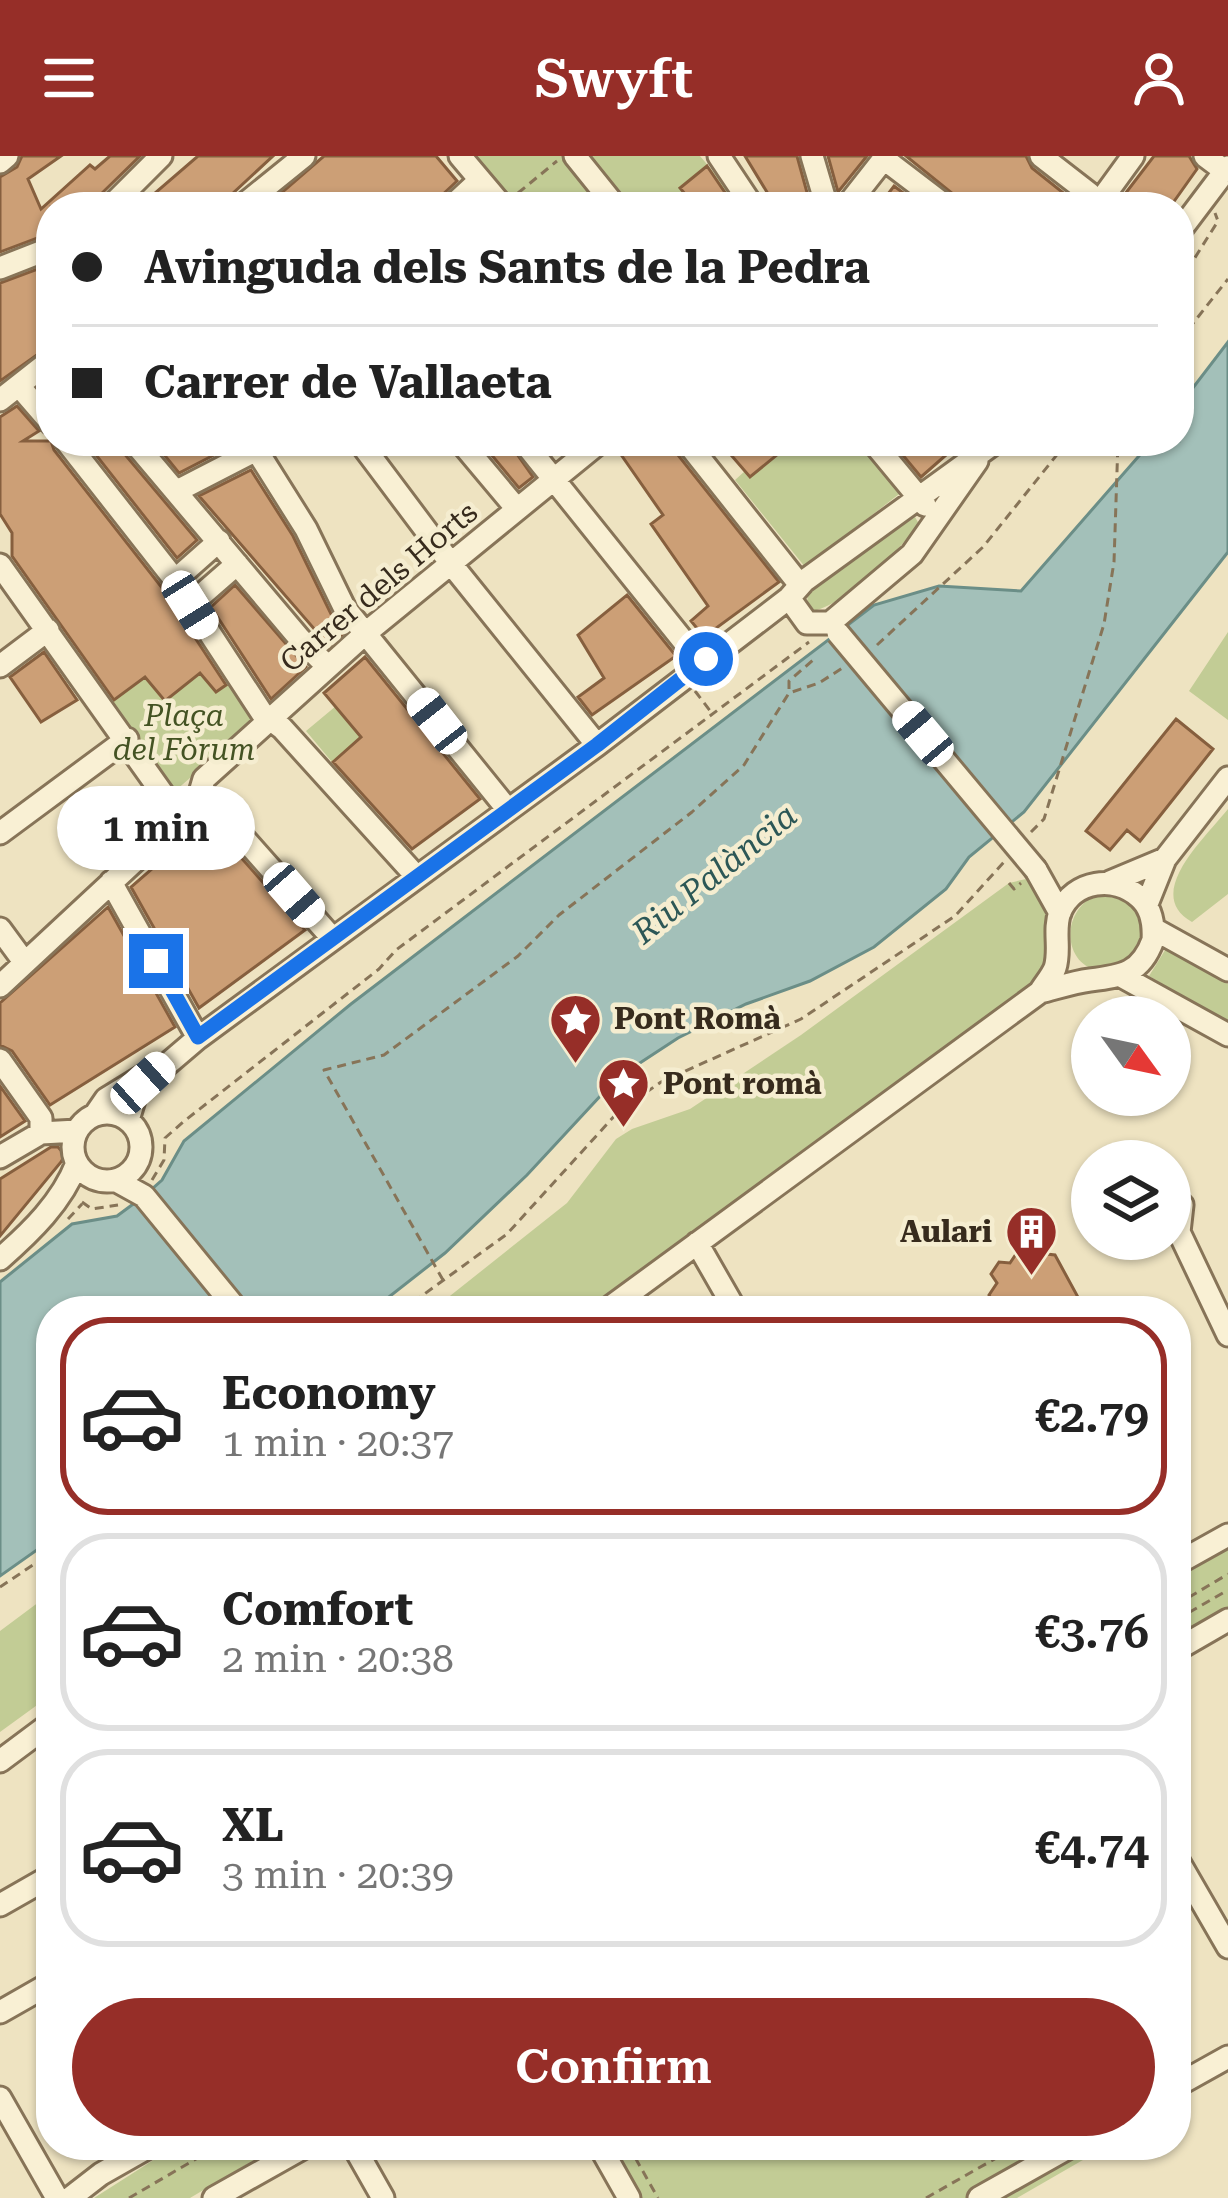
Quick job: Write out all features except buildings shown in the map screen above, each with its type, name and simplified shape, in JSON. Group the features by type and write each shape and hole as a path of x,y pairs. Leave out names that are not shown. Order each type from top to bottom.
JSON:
{"street":[{"path":"0,162 7,156"},
{"path":"125,192 161,156"},
{"path":"273,192 304,156"},
{"path":"460,156 489,192"},
{"path":"574,156 604,192"},
{"path":"719,156 740,192"},
{"path":"812,156 822,192"},
{"path":"1041,156 1083,192"},
{"path":"1101,192 1133,156"},
{"path":"1194,212 1227,169 1205,156"},
{"path":"858,192 885,157 928,192"},
{"path":"467,192 479,181"},
{"path":"0,268 36,254"},
{"path":"0,400 36,372"},
{"path":"19,386 36,406"},
{"path":"78,456 175,580 270,721 282,728 416,876"},
{"path":"147,456 328,667"},
{"path":"177,491 246,456"},
{"path":"271,456 344,607 508,810"},
{"path":"370,456 597,745"},
{"path":"473,456 517,509"},
{"path":"535,456 692,670"},
{"name":"Carrer dels Horts","path":"0,986 196,803 204,779 367,632 583,456"},
{"path":"697,456 794,591 807,623 834,628 1036,870 1060,913"},
{"path":"884,456 939,520"},
{"path":"144,1196 137,1163 140,1141 128,1120 128,1107 137,1090 163,1066 977,456"},
{"path":"834,628 912,554 984,456"},
{"path":"175,580 219,541"},
{"path":"190,605 237,564"},
{"path":"0,565 180,818"},
{"path":"0,666 48,630"},
{"path":"0,833 128,740"},
{"path":"1147,904 1165,859 1228,778"},
{"path":"201,790 333,939"},
{"path":"1058,992 1055,968 1060,913 1081,889 1165,859"},
{"path":"1036,870 1081,889"},
{"path":"111,882 198,1037"},
{"path":"1110,882 1135,892 1147,904 1154,929 1147,956 1123,977"},
{"path":"0,928 25,963"},
{"path":"1154,929 1228,970"},
{"path":"1057,941 1073,968 1090,980"},
{"path":"625,1296 1058,992 1090,980 1123,977 1228,1035"},
{"path":"0,1060 41,1118 41,1133"},
{"path":"82,1169 74,1142 77,1131 106,1099 163,1066"},
{"path":"95,1115 128,1120"},
{"path":"0,1157 41,1133 77,1131"},
{"path":"115,1180 137,1163"},
{"path":"82,1169 144,1196 226,1296"},
{"path":"0,1259 37,1225 82,1169"},
{"path":"697,1243 727,1296"},
{"path":"1190,1260 1228,1335"},
{"path":"1191,1556 1228,1535"},
{"path":"1191,1641 1228,1620"},
{"path":"0,1761 36,1735"},
{"path":"1191,1883 1228,1948"},
{"path":"0,1904 36,1884"},
{"path":"0,2012 36,1992"},
{"path":"1191,2078 1228,2057"},
{"path":"0,2098 57,2198"},
{"path":"70,2198 126,2160"},
{"path":"214,2198 281,2160"},
{"path":"361,2160 383,2198"},
{"path":"607,2160 629,2198"},
{"path":"979,2198 1046,2160"}],"path":[{"path":"520,192 563,156"},
{"path":"1194,259 1219,220 1208,194"},
{"path":"1194,322 1228,279"},
{"path":"864,653 983,548 1056,456"},
{"path":"1029,835 1044,819 1104,624 1114,562 1118,456"},
{"path":"64,1190 92,1209 144,1196 164,1160 165,1138 183,1122 516,858 552,837 811,641"},
{"path":"443,1280 324,1070 384,1055 518,956 559,914 692,812 744,765 789,693 788,682 813,660"},
{"path":"789,693 819,683 849,663"},
{"path":"692,670 712,713"},
{"path":"421,1296 507,1234 618,1112 661,1082 801,1019 955,916 1014,851"},
{"path":"0,1587 36,1563"},
{"path":"1191,1596 1228,1574"},
{"path":"1191,1611 1228,1590"},
{"path":"129,2198 194,2160"},
{"path":"636,2160 658,2198"},
{"path":"926,2198 993,2160"},
{"path":"947,2186 954,2198"}],"green space":[{"path":"469,156 700,156 730,192 500,192"},
{"path":"774,456 874,456 903,491 805,567 735,480 745,471 750,477"},
{"path":"915,517 919,524 910,536 857,587 814,611 807,604 808,591"},
{"path":"1228,632 1228,720 1189,691"},
{"name":"Plaça del Fòrum","path":"197,668 216,692 233,679 258,719 175,791 108,705 145,676 166,701 188,683"},
{"path":"336,706 362,739 332,762 306,731"},
{"path":"1228,809 1228,894 1192,922 1178,910 1173,896 1176,881"},
{"path":"1026,879 1060,913 1055,967 604,1296 450,1296 567,1203 616,1139 690,1109 801,1035 1009,883"},
{"path":"1102,892 1115,892 1146,916 1141,955 1106,970 1081,962 1071,939 1077,912"},
{"path":"1167,947 1228,984 1228,1024 1191,1002 1191,996 1182,996 1149,976"},
{"path":"1228,1543 1228,1607 1191,1629 1191,1564"},
{"path":"36,1604 36,1706 0,1732 0,1631"},
{"path":"154,2160 254,2160 190,2198 94,2198"},
{"path":"594,2160 1083,2160 1017,2198 616,2198"}],"water":[{"name":"Riu Palància","path":"1228,342 1228,552 1024,812 969,857 946,889 874,947 810,981 746,1004 678,1038 617,1078 527,1175 445,1253 390,1296 36,1296 36,1551 0,1576 0,1282 72,1224 117,1216 144,1196 162,1180 184,1141 351,1004 874,605 939,586 1021,591 1139,456 1194,456 1194,386"}],"place":[{"name":"Pont Romà","path":"575,1065"},
{"name":"Pont romà","path":"624,1130"},
{"name":"Aulari","path":"1031,1278"}],"route":[{"path":"156,961 198,1037 597,745 706,659"}]}
